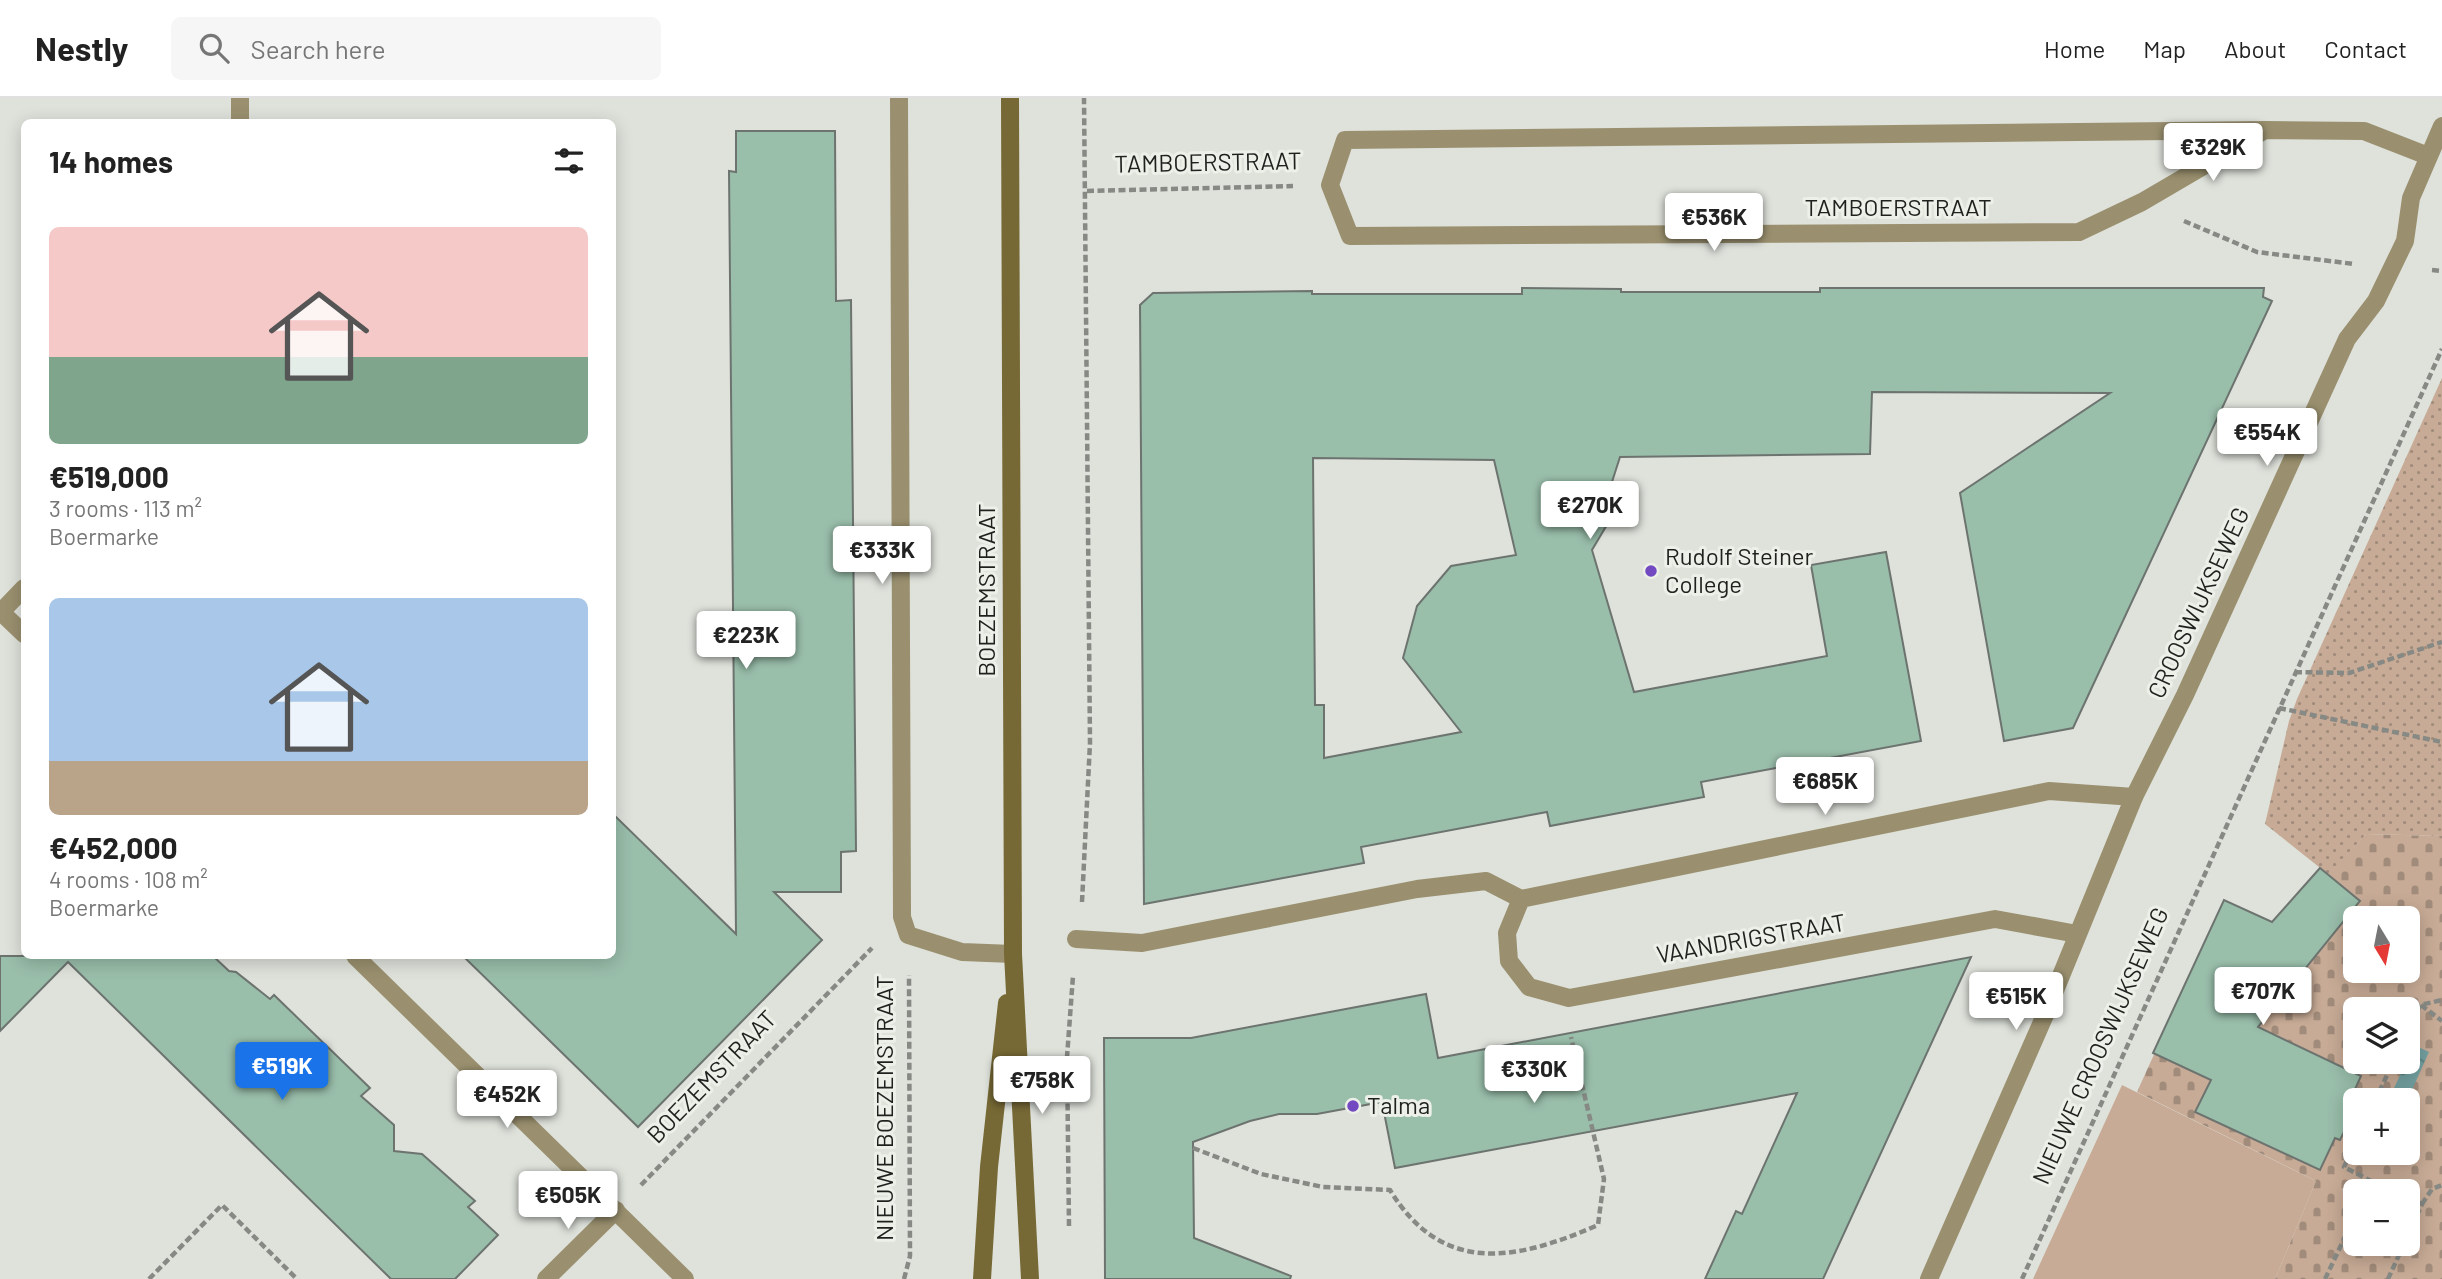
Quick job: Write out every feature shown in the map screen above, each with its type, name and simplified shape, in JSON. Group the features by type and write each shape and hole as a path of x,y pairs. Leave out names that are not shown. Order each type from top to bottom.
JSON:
{"main road":[{"name":"BOEZEMSTRAAT","path":"1010,98 1013,954"},
{"path":"982,1279 989,1167 1013,954"},
{"path":"1013,954 1030,1279"}],"street":[{"path":"240,98 240,119"},
{"path":"899,98 902,917 908,935 962,952 1013,954"},
{"name":"CROOSWIJKSEWEG","path":"2134,797 2185,695 2347,339 2376,301 2393,269 2405,241 2411,198 2442,126"},
{"name":"TAMBOERSTRAAT","path":"2265,130 2142,202 2079,232 1350,236 1330,185 1345,140 2265,130 2364,131 2428,156"},
{"path":"21,590 1,612 21,631"},
{"path":"1076,940 1142,943 1417,889 1486,881 1521,899 2049,791 2134,797 2045,1014 1929,1279"},
{"name":"VAANDRIGSTRAAT","path":"1521,899 1507,933 1509,961 1529,987 1569,998 1996,919 2077,934"},
{"path":"358,959 685,1279"},
{"path":"546,1279 616,1210"}],"path":[{"path":"1069,1237 1067,1057 1076,940 1082,906 1090,743 1087,191 1084,98"},
{"name":"TAMBOERSTRAAT","path":"1087,191 1330,185"},
{"path":"2142,202 2257,252 2393,269 2442,271"},
{"path":"2442,349 2279,708 2442,742"},
{"path":"2295,672 2349,673 2442,642"},
{"name":"NIEUWE CROOSWIJKSEWEG","path":"2024,1278 2279,708"},
{"name":"BOEZEMSTRAAT","path":"616,1210 902,917"},
{"name":"NIEUWE BOEZEMSTRAAT","path":"904,1279 909,1256 908,935"},
{"path":"1193,1148 1261,1174 1323,1187 1390,1190 1402,1210 1442,1244 1496,1256 1555,1244 1598,1225 1604,1179 1570,1033 1569,998"},
{"path":"2420,1005 2442,1000"},
{"path":"2420,1005 2442,1021"},
{"path":"2345,1165 2344,1167 2367,1179"},
{"path":"2420,1209 2432,1189 2442,1185"},
{"path":"149,1279 222,1205 298,1279"},
{"path":"2325,1279 2343,1241"},
{"path":"2388,1279 2399,1256"}],"green space":[{"path":"2442,378 2442,836 2366,834 2329,875 2265,824 2289,721 2297,699"},
{"path":"2366,834 2442,836 2442,1279 2275,1279 2316,1181 2137,1092 2224,900 2273,922 2320,868 2329,874"},
{"path":"2122,1085 2316,1181 2275,1279 2033,1279"}],"water":[{"path":"2420,1048 2429,1052 2420,1072"},
{"path":"2401,1074 2419,1074 2413,1088 2394,1088"}],"building":[{"path":"736,131 835,131 836,301 851,300 856,851 841,852 841,892 774,892 822,940 638,1127 466,959 616,959 616,817 736,934 729,171 736,172"},
{"path":"1522,288 1621,289 1621,292 1820,292 1820,288 2264,288 2263,297 2272,301 2073,728 2004,741 1960,493 2110,393 1872,392 1870,454 1620,457 1602,513 1608,523 1592,550 1634,692 1827,656 1811,565 1886,552 1921,741 1701,782 1704,797 1550,826 1547,812 1361,847 1364,863 1144,904 1140,305 1153,293 1312,291 1312,294 1522,294","holes":["1313,458 1494,460 1516,555 1451,566 1417,606 1403,658 1461,732 1324,758 1324,705 1315,705"]},
{"path":"2320,868 2360,901 2356,906 2343,906 2343,922 2258,1027 2343,1067 2343,1074 2361,1076 2356,1088 2343,1088 2343,1134 2340,1140 2335,1138 2320,1170 2195,1112 2211,1080 2153,1053 2224,900 2272,922"},
{"path":"0,956 21,956 21,959 216,959 270,999 274,995 370,1088 361,1096 394,1125 394,1151 422,1154 475,1201 468,1207 498,1235 455,1279 391,1279 68,962 0,1031"},
{"path":"1971,957 1823,1279 1705,1279 1736,1211 1742,1214 1797,1093 1395,1168 1382,1102 1317,1114 1279,1114 1250,1121 1193,1142 1194,1238 1291,1276 1290,1279 1105,1279 1104,1038 1191,1038 1426,994 1438,1058"}],"place":[{"name":"Rudolf Steiner College","path":"1651,571"},
{"name":"Talma","path":"1353,1106"}]}
